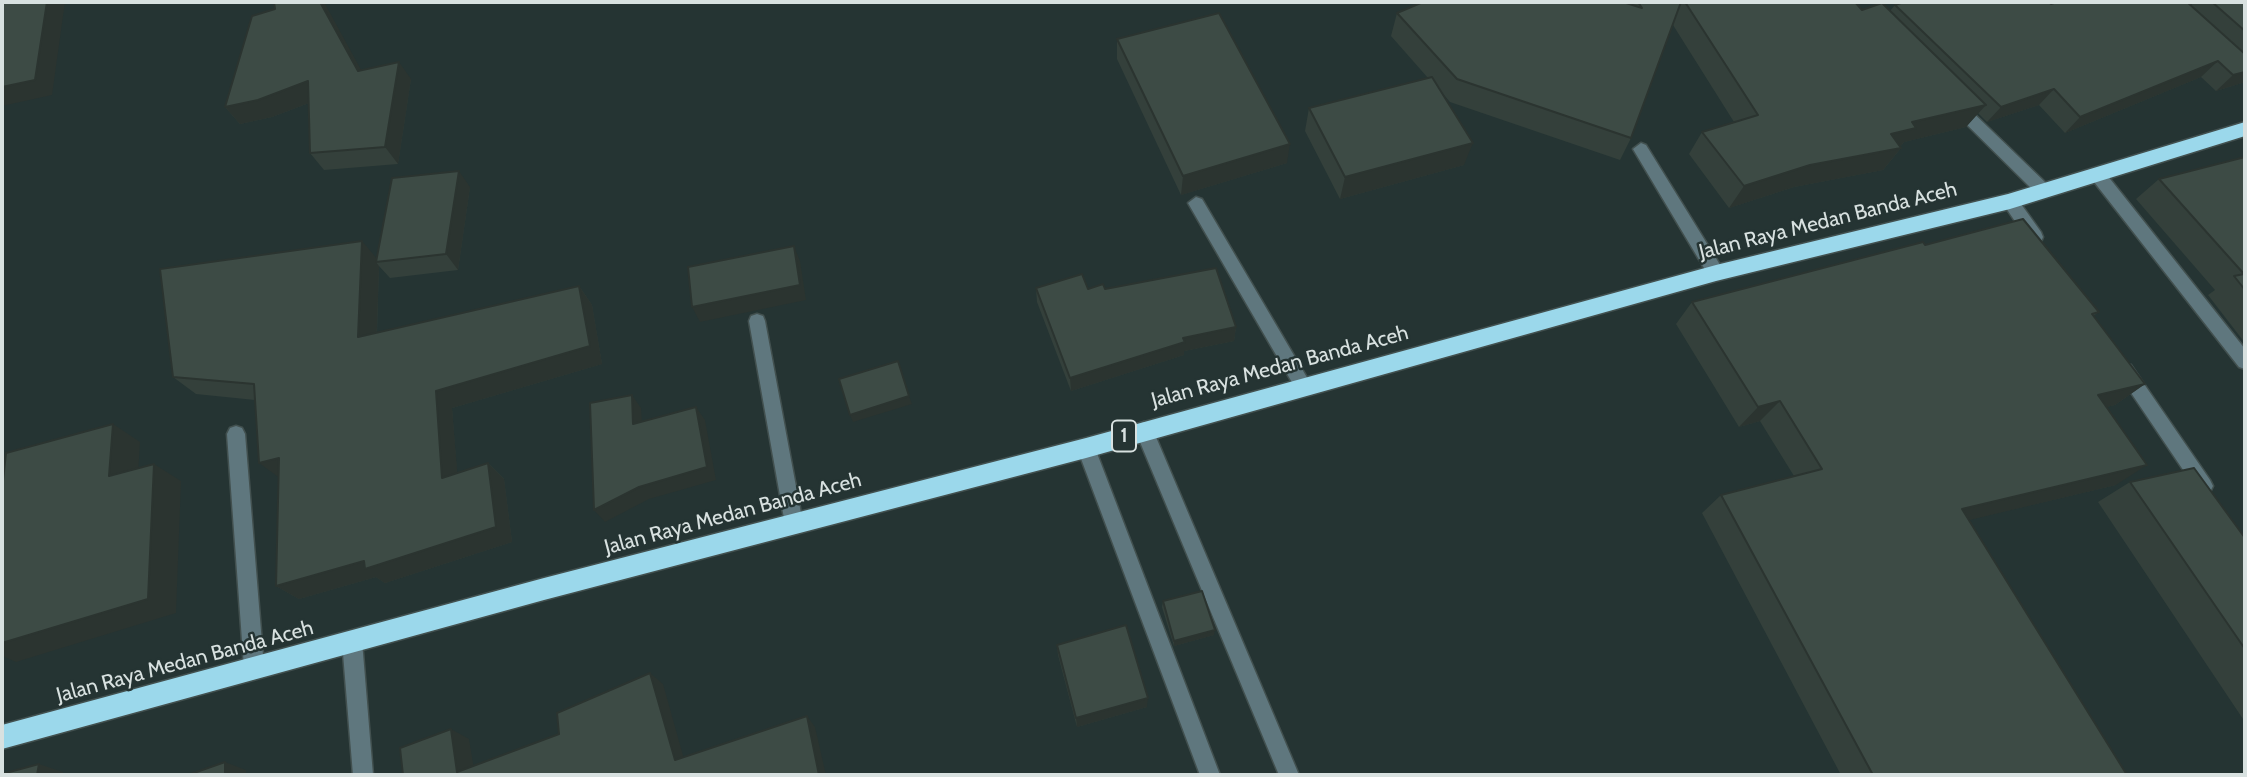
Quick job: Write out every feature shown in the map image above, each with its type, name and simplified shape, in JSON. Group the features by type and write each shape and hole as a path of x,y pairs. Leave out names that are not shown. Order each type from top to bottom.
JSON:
{"highway":[{"name":"Jalan Raya Medan Banda Aceh","path":"2,737 352,641 1086,448 1716,273 2010,201 2245,129"}],"street":[{"path":"1945,95 2042,189"},
{"path":"1641,149 1716,273"},
{"path":"2097,174 2245,362"},
{"path":"2010,201 2042,247"},
{"path":"1196,203 1303,386"},
{"path":"757,321 794,524"},
{"path":"2112,351 2214,500"},
{"path":"1144,430 1289,775"},
{"path":"236,434 254,668"},
{"path":"1086,448 1210,775"},
{"path":"352,641 363,775"}],"building":[{"path":"2,2 47,2 35,80 2,87"},
{"path":"274,2 320,2 358,71 399,62 385,147 310,153 308,81 258,100 225,107 252,16 275,9"},
{"path":"1423,2 1623,2 1642,8 1638,2 1681,2 1631,138 1457,79 1397,13"},
{"path":"1685,2 1855,2 1862,10 1882,3 1986,105 1912,122 1916,128 1891,134 1901,148 1810,165 1744,186 1702,132 1758,115"},
{"path":"1904,2 2187,2 2245,54 2245,72 2233,75 2218,61 2080,117 2054,89 2001,107 1895,5"},
{"path":"2212,2 2245,2 2245,31"},
{"path":"1219,13 1290,144 1183,176 1117,39"},
{"path":"1432,77 1473,143 1345,177 1309,108"},
{"path":"2245,157 2245,290 2234,276 2244,274 2159,179"},
{"path":"459,171 446,254 376,262 392,178"},
{"path":"2023,219 2099,312 2092,314 2145,384 2098,395 2147,465 1962,509 2127,775 1873,775 1721,495 1822,469 1780,401 1758,407 1692,302"},
{"path":"362,241 358,337 579,286 590,346 436,391 442,478 488,463 496,527 365,569 364,561 276,586 279,458 259,463 254,384 173,377 160,269"},
{"path":"794,246 800,285 692,307 688,267"},
{"path":"1216,268 1236,327 1183,338 1185,342 1070,378 1036,288 1082,274 1088,289 1103,284 1105,289"},
{"path":"898,361 909,396 850,415 839,379"},
{"path":"632,395 633,424 696,407 707,467 639,487 594,510 590,403"},
{"path":"113,424 109,476 154,464 148,599 2,643 2,490 6,453"},
{"path":"2194,468 2245,538 2245,649 2130,482"},
{"path":"1202,591 1215,630 1174,641 1163,601"},
{"path":"1126,625 1148,698 1076,718 1057,645"},
{"path":"650,673 675,760 807,716 819,775 403,775 400,748 451,729 457,772 559,734 557,713"},
{"path":"225,762 225,775 188,775"},
{"path":"39,764 37,775 2,775 2,774"}]}
